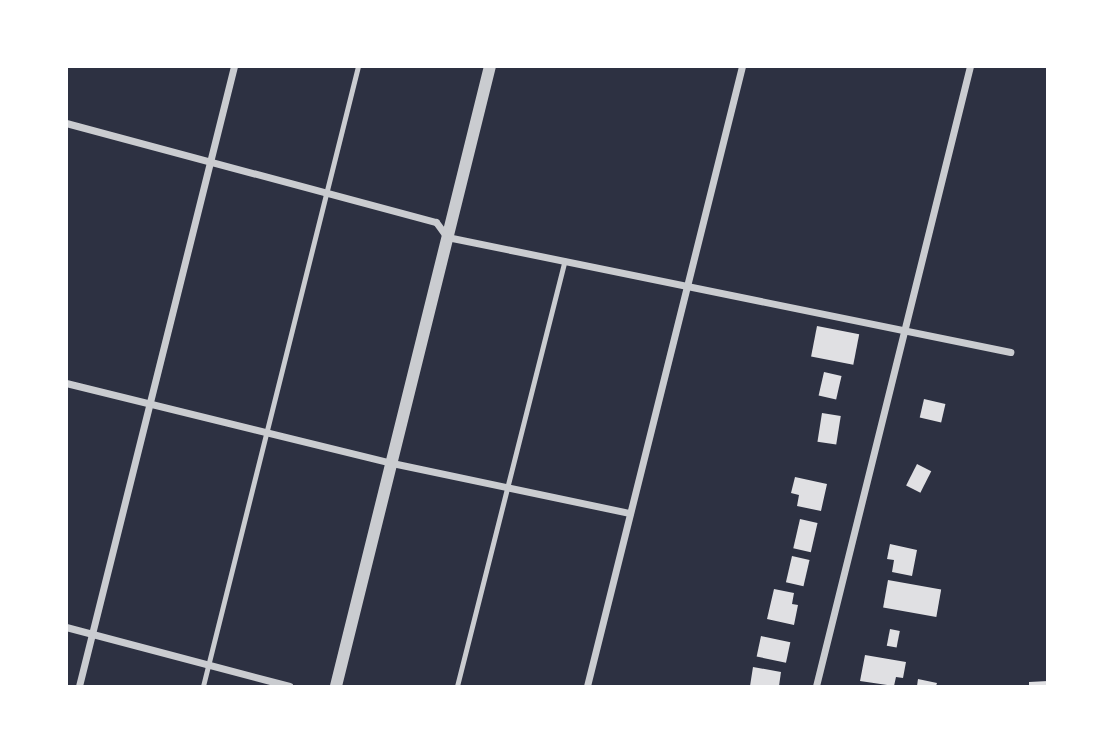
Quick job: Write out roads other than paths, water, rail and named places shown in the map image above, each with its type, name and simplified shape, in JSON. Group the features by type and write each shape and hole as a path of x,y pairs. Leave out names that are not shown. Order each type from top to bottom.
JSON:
{"street":[{"path":"79,687 234,66"},
{"path":"336,687 490,66"},
{"path":"587,687 741,66"},
{"path":"816,687 970,66"},
{"path":"66,123 212,159 436,222 447,237 906,327 1010,352"},
{"path":"66,383 266,429 391,463 507,485 630,513"},
{"path":"66,627 209,663 289,687"}],"lane":[{"path":"203,687 358,66"},
{"path":"457,687 565,260"}]}
